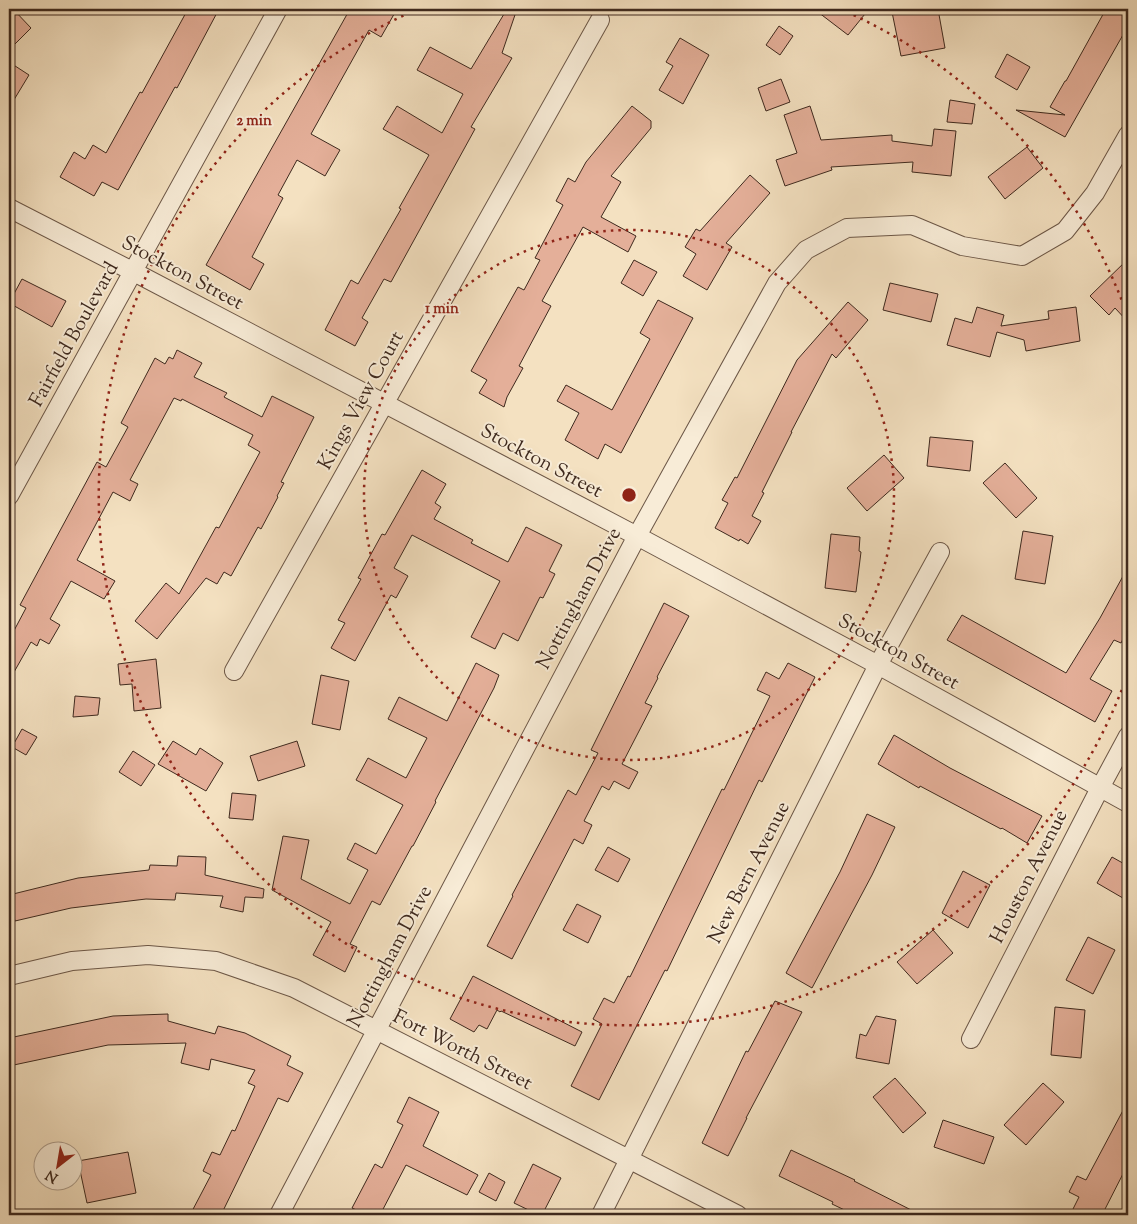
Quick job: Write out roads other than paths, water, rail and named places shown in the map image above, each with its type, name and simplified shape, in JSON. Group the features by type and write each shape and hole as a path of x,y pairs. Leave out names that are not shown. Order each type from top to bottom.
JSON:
{"street":[{"name":"Fairfield Boulevard","path":"9,496 278,9"},
{"name":"Kings View Court","path":"234,672 600,20"},
{"name":"Nottingham Drive","path":"279,1215 637,536 776,283 806,250 847,228 912,226 962,246 1022,256 1065,231 1095,193 1128,136"},
{"name":"Stockton Street","path":"9,208 637,536 1128,803"},
{"name":"New Bern Avenue","path":"601,1215 878,666 940,552"},
{"name":"Houston Avenue","path":"971,1039 1128,736"},
{"name":"Fort Worth Street","path":"9,976 72,961 148,955 216,961 294,988 738,1215"}]}
